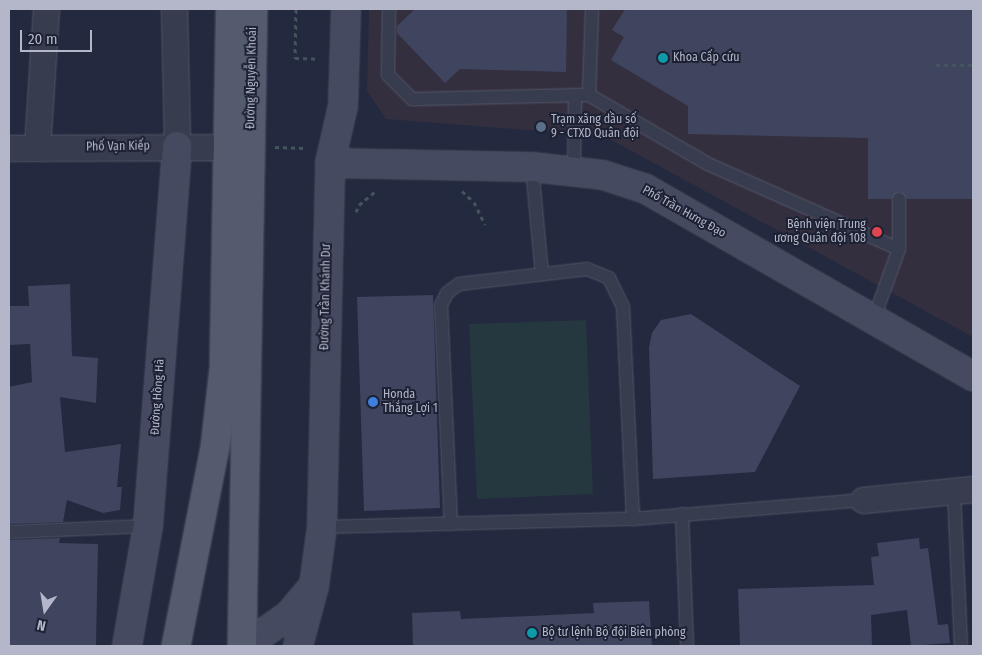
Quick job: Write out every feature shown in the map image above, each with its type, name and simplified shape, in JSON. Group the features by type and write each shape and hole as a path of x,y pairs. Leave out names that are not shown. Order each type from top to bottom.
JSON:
{"main road":[{"name":"Đường Nguyễn Khoái","path":"230,9 239,146"},
{"name":"Đường Nguyễn Khoái","path":"239,146 253,9"},
{"name":"Đường Trần Khánh Dư","path":"298,646 314,586 322,527 330,163 343,106 346,9"},
{"name":"Đường Hồng Hà","path":"127,646 148,526 177,146"},
{"path":"176,646 215,447 224,368 239,146"},
{"path":"239,146 243,646"},
{"name":"Phố Trần Hưng Đạo","path":"330,163 532,167 603,175 646,189 973,376"},
{"path":"243,646 289,615 314,586"}],"street":[{"path":"37,148 46,9"},
{"path":"174,9 177,146"},
{"name":"Phố Vạn Kiếp","path":"9,148 239,146"},
{"path":"863,500 964,490"}],"lane":[{"path":"389,9 388,75 412,99 589,95 708,164 899,249"},
{"path":"589,95 592,9"},
{"path":"574,172 575,95"},
{"path":"532,167 542,274"},
{"path":"874,318 899,249 899,199"},
{"path":"451,524 441,305 447,292 459,284 587,269 609,278 624,307 633,519"},
{"path":"961,646 964,490"},
{"path":"322,527 633,519 863,500"},
{"path":"682,514 687,646"},
{"path":"9,532 148,526"}],"path":[{"path":"296,9 295,58 344,61"},
{"path":"936,65 973,65"}],"shaded area":[{"name":"Bệnh viện Trung ương Quân đội 108","path":"369,9 973,9 973,337 604,136 386,119 367,91"},
{"path":"586,320 593,494 477,499 469,324"}],"building":[{"path":"415,9 567,9 566,72 460,69 445,83 397,33 397,26"},
{"path":"625,9 973,9 973,199 907,199 899,191 891,199 868,199 868,138 688,134 688,106 611,60 624,37 612,30"},
{"path":"70,284 72,356 98,358 96,403 60,397 65,452 121,444 117,487 122,487 120,510 103,513 67,500 63,522 9,524 9,387 32,382 30,344 9,345 9,306 29,306 28,286"},
{"path":"433,295 440,508 364,511 357,297"},
{"path":"691,314 800,386 755,472 653,479 649,347 652,333 661,320"},
{"path":"60,538 59,543 98,544 96,646 9,646 9,540"},
{"path":"919,538 920,549 928,548 938,625 948,624 950,643 911,646 907,610 871,615 872,646 740,646 738,589 874,585 871,557 879,556 877,543"},
{"name":"Bộ tư lệnh Bộ đội Biên phòng","path":"649,601 652,646 413,646 412,613 460,611 461,619 594,613 593,603"}],"place":[{"name":"Khoa Cấp cứu","path":"663,58"},
{"name":"Trạm xăng dầu số 9 - CTXD Quân đội","path":"541,127"},
{"name":"Bệnh viện Trung ương Quân đội 108","path":"877,232"},
{"name":"Honda Thắng Lợi 1","path":"373,402"},
{"name":"Bộ tư lệnh Bộ đội Biên phòng","path":"532,633"}]}
